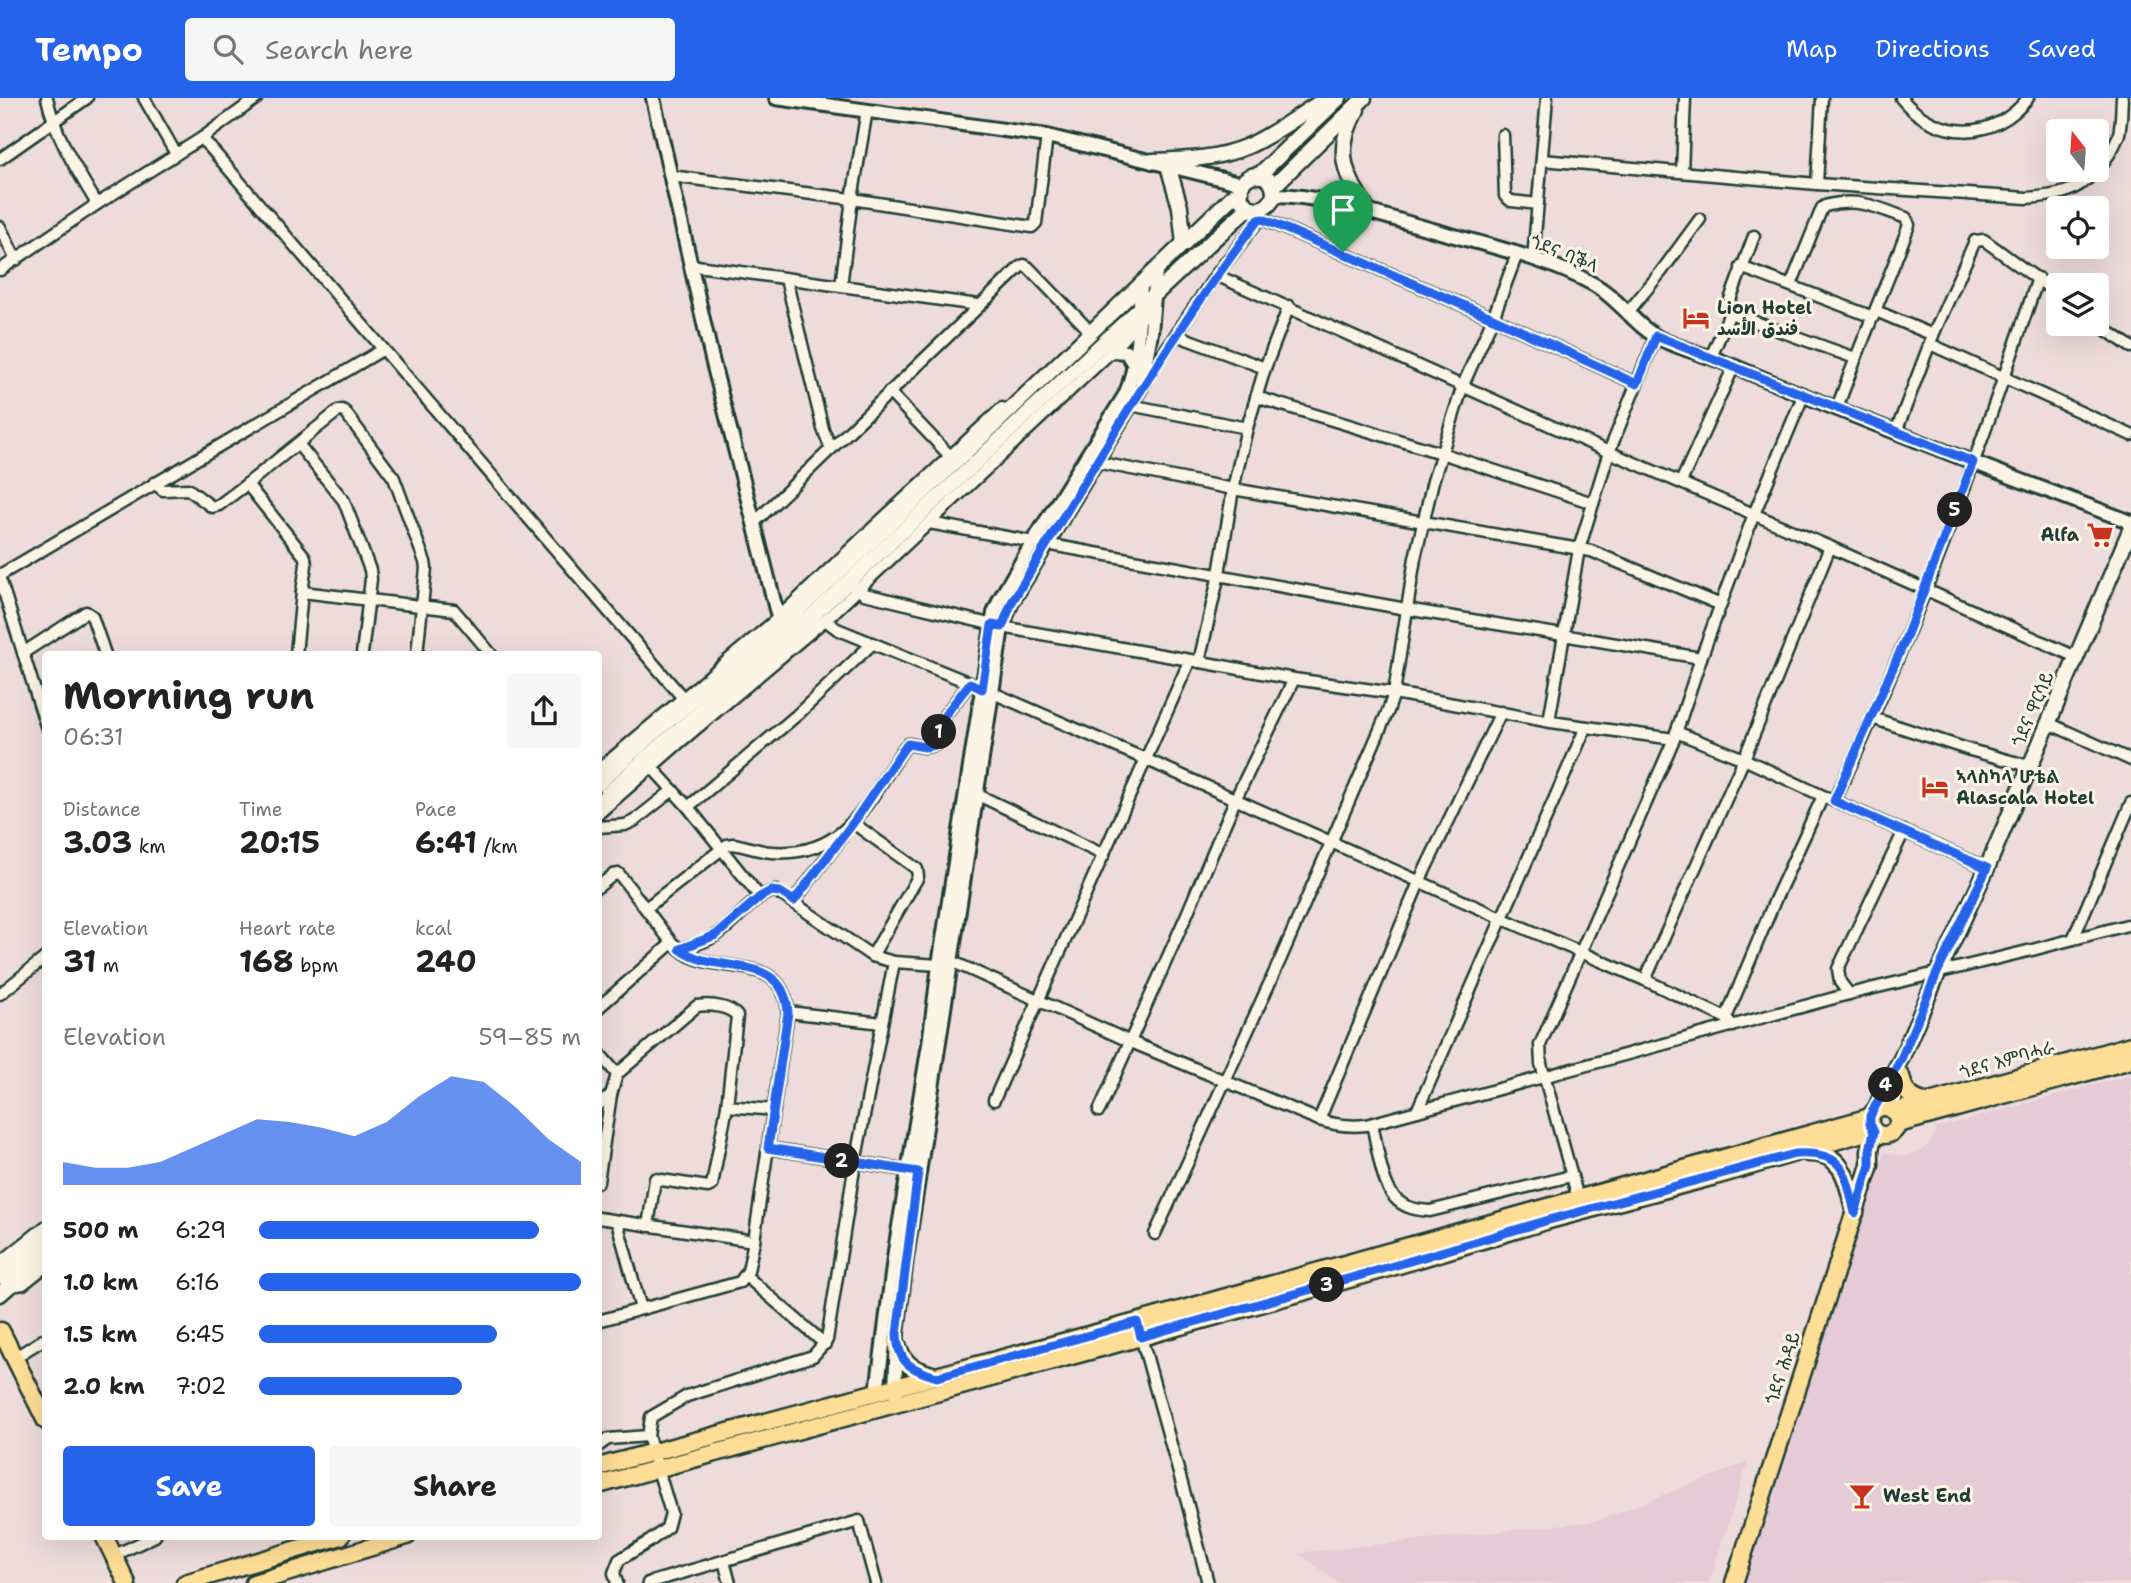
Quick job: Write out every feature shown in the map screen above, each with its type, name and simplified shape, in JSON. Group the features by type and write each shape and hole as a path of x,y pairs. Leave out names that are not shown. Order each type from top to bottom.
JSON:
{"main road":[{"path":"1152,162 1205,158 1238,150 1327,98"},
{"path":"1258,176 1339,98"},
{"path":"602,791 798,628 853,586 1147,308 1231,223 1245,211 1269,204 1273,191 1364,98"},
{"path":"1364,98 1348,132 1344,159 1348,179 1369,212"},
{"path":"1168,166 1180,207 1184,244"},
{"path":"644,758 779,622 878,536 1094,327 1141,286 1250,178 1266,178 1273,191"},
{"path":"1242,188 1246,204 1254,209"},
{"name":"ጎደና ዋርሳይ","path":"1883,1121 1937,973 1987,868 2076,657 2126,552 2131,528"},
{"name":"ጎደና እምባሓራ","path":"1883,1121 1929,1103 2131,1045"},
{"name":"ጎደና እምባሓራ","path":"1883,1121 2131,1060"},
{"path":"1901,1068 1908,1095 1929,1103"},
{"path":"602,1483 655,1461 877,1392 895,1395 937,1377 1383,1269 1549,1220 1795,1154 1883,1121"},
{"path":"602,1467 655,1461 1139,1329 1578,1198 1883,1121"},
{"name":"ጎደና ሕዳይ","path":"1734,1583 1855,1213 1870,1165 1870,1150 1883,1121"},
{"path":"1795,1154 1824,1154 1840,1166 1849,1185 1855,1213"},
{"path":"2,1283 42,1244"},
{"path":"2,1283 42,1257"},
{"path":"0,1330 42,1413"},
{"path":"897,1344 904,1361 911,1367 937,1377"},
{"path":"106,1540 127,1583"},
{"path":"185,1583 328,1540"},
{"path":"254,1583 394,1540"}],"street":[{"path":"47,98 61,142 97,204"},
{"path":"2,154 88,98"},
{"path":"144,98 176,154"},
{"path":"0,270 97,204 202,138 257,98"},
{"path":"653,98 690,265 779,622"},
{"path":"776,98 1047,136 1168,166 1242,188"},
{"path":"1533,259 1547,98"},
{"path":"1682,172 1685,98"},
{"path":"1817,184 1822,102 1833,98"},
{"path":"1901,98 1921,117 1947,129 1963,131 1978,130 2000,122 2028,98"},
{"path":"1542,160 1817,184 2027,198 2067,192 2097,170 2119,135 2122,98"},
{"path":"841,286 867,110"},
{"path":"1503,135 1505,196 1510,201 1538,204"},
{"path":"670,176 852,199 1032,226 1036,223 1047,136"},
{"path":"202,138 683,698"},
{"name":"ጎደና ባቕላ","path":"1273,191 1369,212 1533,259 1597,286 1656,336 1803,396 2131,522"},
{"path":"1791,285 1825,206 1854,201 1909,221 1837,408"},
{"path":"1040,543 1096,462 1141,387 1216,275 1258,220 1268,219 1637,384"},
{"path":"1628,312 1700,219"},
{"path":"0,227 16,260"},
{"path":"1711,357 1730,313 1728,305 1754,236"},
{"path":"1896,432 1931,340 1973,244 1984,240 2046,284"},
{"path":"1155,1234 1388,711 1394,693 1422,521 1441,453 1463,386 1517,254"},
{"path":"690,265 978,305"},
{"path":"602,767 779,622 876,525 1094,327 1024,265 978,305 755,522"},
{"path":"1741,267 1875,314 2131,435"},
{"path":"945,963 981,688 997,626 1009,608 1040,543 1125,395 1156,271"},
{"path":"1216,275 1609,452 2076,657"},
{"path":"1834,801 1872,718 1925,589 2005,377 2038,278"},
{"path":"786,279 823,429 831,449"},
{"path":"1141,286 1147,308 1146,369 1141,387"},
{"path":"994,1100 1145,759 1195,661 1219,574 1233,489 1255,397 1289,306"},
{"path":"602,809 644,758 825,620 853,586 929,523 1112,351 1147,308"},
{"path":"1730,313 1855,358"},
{"path":"2109,332 2131,347"},
{"path":"1176,335 1265,368"},
{"path":"1549,721 1562,634 1579,549 1609,452 1656,336"},
{"path":"42,713 0,577 155,482 382,350"},
{"path":"1112,351 1126,352 1133,363"},
{"path":"1681,482 1734,366"},
{"path":"889,392 951,457"},
{"path":"1578,1198 1544,1078 1540,1045 1675,735 1754,514 1803,396"},
{"path":"1255,397 1441,453 1592,503"},
{"path":"1130,405 1247,428"},
{"path":"155,482 163,490 188,489 212,507 219,505 342,410 394,478 426,568 417,651"},
{"path":"298,443 347,507 370,570 362,651"},
{"path":"1096,462 1233,489 1591,551 1721,605"},
{"path":"247,484 304,557 306,565 296,651"},
{"path":"929,523 1701,659"},
{"path":"1645,980 1744,758 1830,547"},
{"path":"853,586 873,596 997,626 1586,727 1675,735 1744,758 1987,868"},
{"path":"302,592 454,610 488,651"},
{"path":"23,653 86,612 92,616 104,651"},
{"path":"825,620 837,629 1145,759 1645,980 1729,1022"},
{"path":"688,807 797,715 873,643"},
{"path":"1099,1111 1235,800 1294,679"},
{"path":"895,1395 913,1171 929,1044 976,794 981,688"},
{"path":"794,901 904,748 908,744 925,747 935,745 945,715 981,688"},
{"path":"1319,1121 1420,880 1501,712"},
{"path":"1872,718 1969,750 2029,766"},
{"path":"2048,723 2131,760"},
{"path":"1417,1111 1586,727"},
{"path":"644,758 674,790 760,897"},
{"path":"602,827 625,825 634,821 674,790"},
{"path":"976,794 1104,855"},
{"path":"1729,1022 1775,900 1823,796"},
{"path":"2073,939 2131,803"},
{"path":"646,908 727,845 770,852 796,851 835,838 851,825"},
{"path":"851,825 918,872 918,877 872,956"},
{"path":"1849,994 1840,982 1838,969 1904,831"},
{"path":"602,884 613,875 619,874 676,946 687,955 765,973 781,985 785,992 788,1012 754,1241 746,1276 740,1282 602,1320"},
{"path":"602,1005 676,946 705,941 722,932 760,897 776,891 872,956 894,962 945,963 1319,1121 1345,1127 1372,1124 1544,1078 1729,1022 2131,924"},
{"path":"0,994 42,960"},
{"path":"617,1583 614,1573 619,1560 667,1528 671,1513 648,1436 650,1417 687,1396 813,1356 827,1340 855,1163 894,962"},
{"path":"602,1159 611,1095 617,1074 698,1006 733,1010 737,1016 727,1106 712,1185 708,1187 654,1179 648,1226"},
{"path":"788,1012 882,1023"},
{"path":"602,1057 617,1074"},
{"path":"602,1102 611,1095"},
{"path":"727,1106 774,1110"},
{"path":"1372,1124 1387,1186 1394,1198 1415,1210 1430,1211 1571,1176"},
{"path":"768,1148 913,1171"},
{"path":"877,1392 895,1251 913,1171"},
{"path":"602,1219 754,1241"},
{"path":"617,1222 641,1309"},
{"path":"42,1229 6,1258 3,1263 2,1283 23,1284 42,1269"},
{"path":"746,1276 825,1344"},
{"path":"1139,1329 1208,1583"},
{"path":"14,1359 42,1341"},
{"path":"602,1441 648,1436"},
{"path":"648,1583 859,1521 876,1583"},
{"path":"113,1556 147,1540"},
{"path":"724,1561 730,1583"}],"shaded area":[{"path":"2131,1075 2131,1583 1745,1583 1884,1153 1905,1156 1920,1152 1931,1142 1937,1128"},
{"path":"1748,1462 1709,1583 1339,1583 1298,1553 1596,1521"}],"place":[{"name":"Lion Hotel فندق الأسد","path":"1696,318"},
{"name":"Alfa","path":"2100,535"},
{"name":"ኣላስካላ ሆቴል Alascala Hotel","path":"1935,787"},
{"name":"West End","path":"1862,1496"}],"route":[{"path":"1268,219 1343,252 1637,384 1656,336 1973,462 1903,645 1834,801 1987,868 1937,973 1901,1059 1870,1116 1874,1132 1870,1165 1855,1213 1849,1185 1840,1166 1824,1154 1795,1154 1549,1220 1141,1337 1137,1322 937,1377 916,1370 904,1361 897,1344 897,1334 918,1172 768,1148 788,1012 785,992 781,985 765,973 703,960 687,955 680,949 722,932 760,897 771,891 780,892 794,901 856,819 904,748 908,744 925,747 935,745 945,715 970,683 982,689 992,625 1002,627 1012,602 1141,387 1216,275 1258,220 1268,219"}]}
